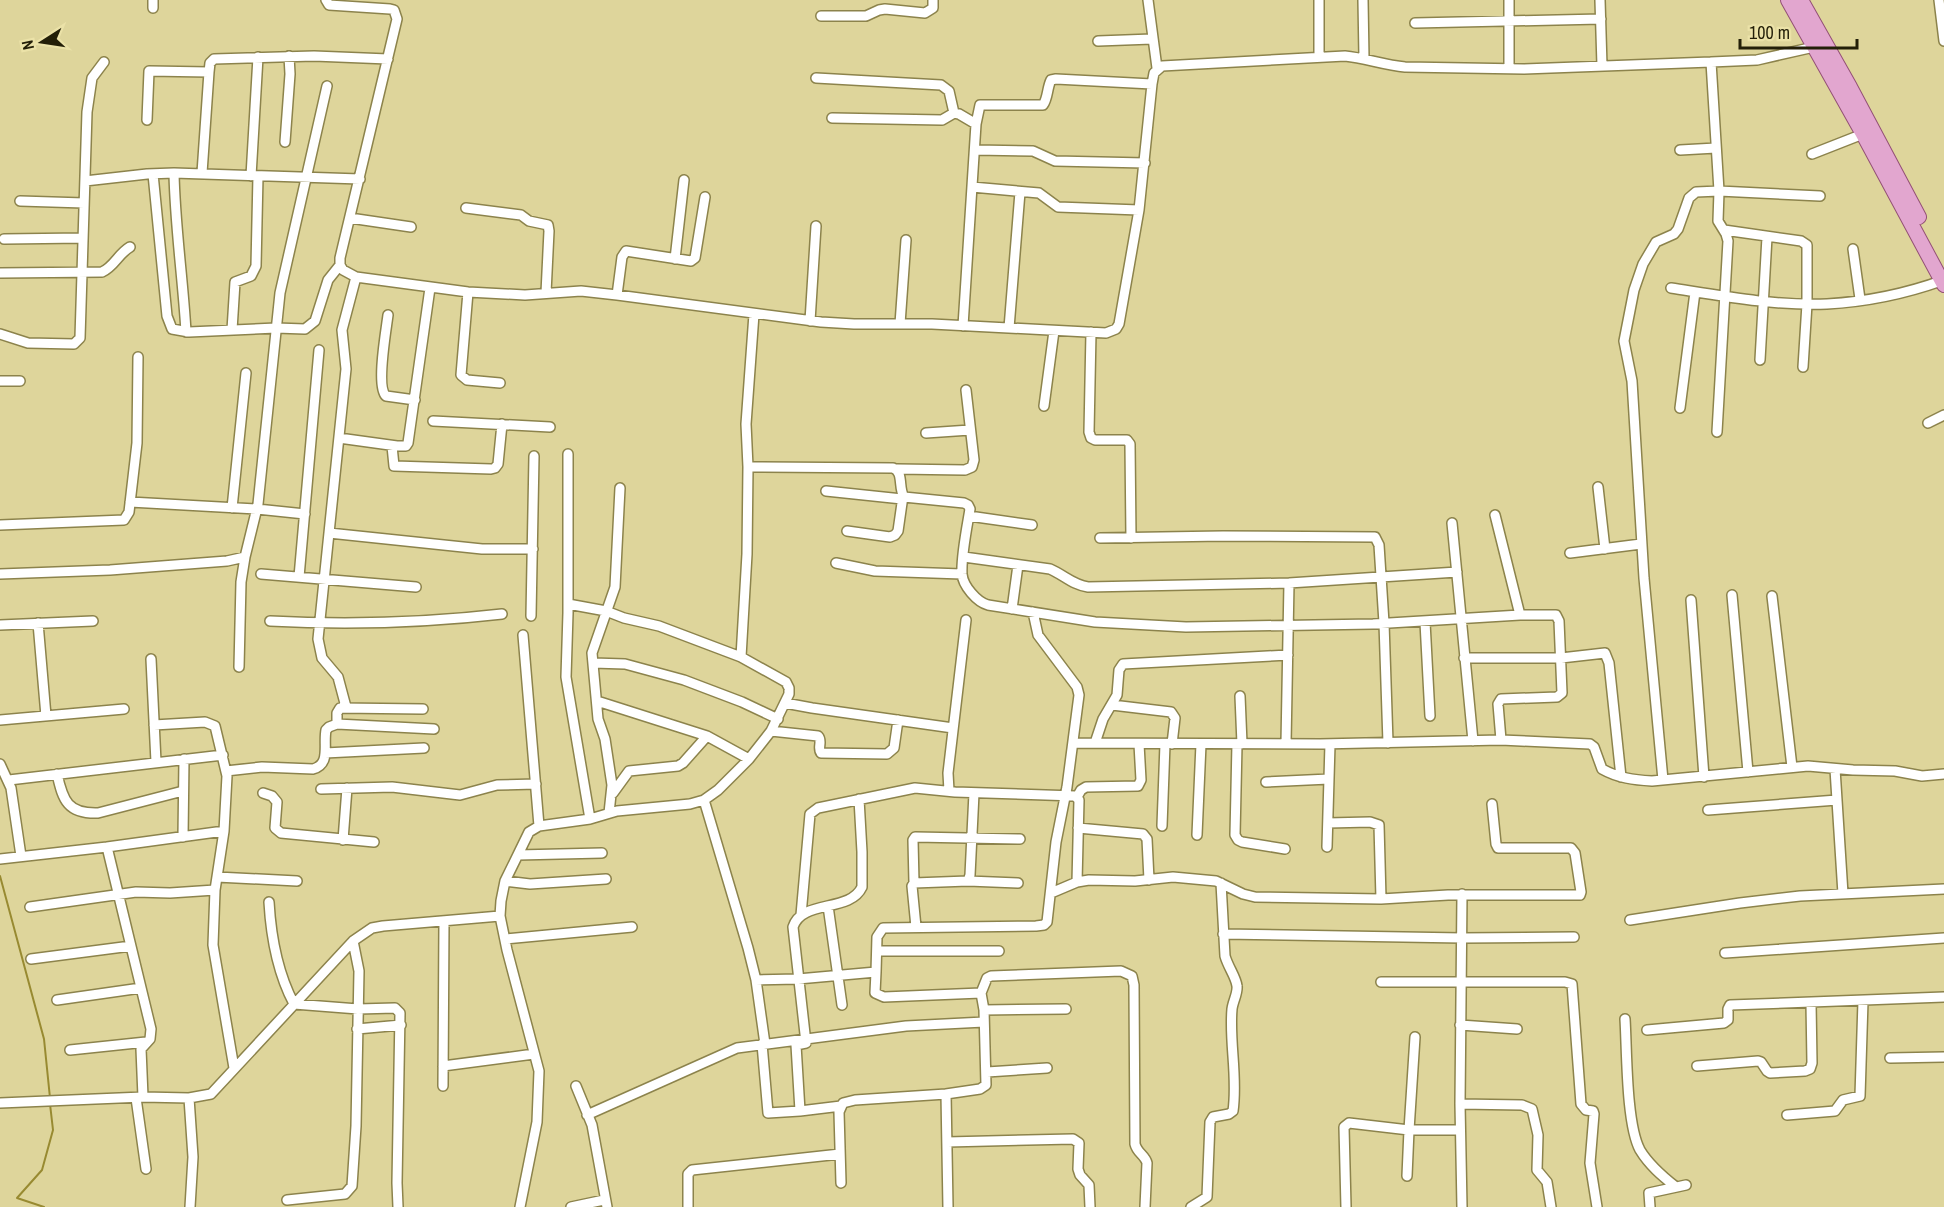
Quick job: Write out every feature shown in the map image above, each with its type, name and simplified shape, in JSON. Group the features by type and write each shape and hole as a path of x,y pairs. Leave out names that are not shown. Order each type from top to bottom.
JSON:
{"main road":[{"path":"1788,0 1943,282"},
{"path":"1801,0 1850,87 1944,265"}],"street":[{"path":"153,174 167,316 172,329 186,332 310,327 319,314 328,280 339,265 397,19 394,10 329,5 326,0"},
{"path":"821,16 866,16 885,9 926,13 933,8 933,0"},
{"path":"339,265 356,277 468,292 525,295 581,291 754,315 854,324 1112,332 1119,324 1139,210 1152,84 1157,68 1148,0"},
{"path":"1319,57 1320,0"},
{"path":"1363,0 1364,58"},
{"path":"1509,0 1509,68"},
{"path":"1600,0 1602,66"},
{"path":"1939,0 1944,41"},
{"path":"1414,23 1601,19"},
{"path":"1098,41 1152,39"},
{"path":"1157,68 1177,64 1319,57 1364,58 1390,66 1405,67 1509,68 1711,63 1757,60 1814,47"},
{"path":"202,174 209,72 210,63 214,59 289,56 388,59"},
{"path":"285,142 290,74 289,56"},
{"path":"232,330 235,282 251,276 256,266 255,176 258,57"},
{"path":"0,334 28,343 68,345 78,342 80,338 89,90 92,78 104,62"},
{"path":"1711,63 1719,191 1718,221 1728,242 1718,432"},
{"path":"147,120 149,71 209,72"},
{"path":"816,78 941,85 948,91 954,113"},
{"path":"963,326 978,107 981,104 1043,105 1049,84 1053,79 1152,84"},
{"path":"239,667 242,582 245,557 257,509 280,293 286,258 307,178 327,86"},
{"path":"832,118 942,120 954,113 976,124"},
{"path":"1812,154 1863,134"},
{"path":"1680,150 1716,148"},
{"path":"975,150 1033,152 1055,161 1145,163"},
{"path":"85,181 174,173 360,179"},
{"path":"174,173 175,212 186,332"},
{"path":"675,259 684,180"},
{"path":"972,187 1042,194 1058,207 1139,210"},
{"path":"1663,780 1641,544 1632,381 1624,341 1634,290 1651,249 1656,242 1674,234 1678,229 1689,198 1693,194 1700,191 1719,191 1820,196"},
{"path":"1010,328 1020,192"},
{"path":"617,295 622,257 626,251 691,261 695,258 705,197"},
{"path":"20,201 84,203"},
{"path":"466,208 521,215 529,221 548,225 546,293"},
{"path":"350,218 411,227"},
{"path":"810,321 816,226"},
{"path":"1724,230 1801,241 1807,245 1807,304 1803,368"},
{"path":"1760,360 1767,237"},
{"path":"4,239 82,238"},
{"path":"900,324 906,240"},
{"path":"0,273 102,272 108,270 118,256 130,248"},
{"path":"1853,249 1860,299"},
{"path":"346,707 338,677 322,658 318,647 346,369 342,330 356,277"},
{"path":"1671,288 1764,301 1827,304 1889,295 1943,282"},
{"path":"339,438 392,446 406,446 408,443 430,288"},
{"path":"468,292 461,375 467,381 500,383"},
{"path":"1680,408 1695,292"},
{"path":"388,315 381,380 382,393 386,396 415,400"},
{"path":"741,657 747,554 746,424 754,315"},
{"path":"1044,406 1054,331"},
{"path":"1091,332 1089,432 1091,438 1095,440 1127,440 1130,444 1131,538"},
{"path":"299,577 319,350"},
{"path":"0,525 124,520 130,502 137,443 138,357"},
{"path":"232,507 246,373"},
{"path":"0,381 20,381"},
{"path":"748,467 965,470 972,467 974,460 966,390"},
{"path":"1928,423 1944,416"},
{"path":"433,421 550,427"},
{"path":"392,446 394,466 495,468 498,464 502,424"},
{"path":"926,433 970,430"},
{"path":"568,454 567,691 590,819"},
{"path":"531,616 534,456"},
{"path":"847,531 890,537 895,535 898,531 902,497 897,469"},
{"path":"1598,487 1605,549"},
{"path":"609,813 613,793 605,739 598,719 593,648 615,587 620,488"},
{"path":"826,490 968,505 969,516 962,574 965,584 984,604 1012,609 1095,622 1186,627 1425,622 1520,615 1556,615 1559,621 1562,690 1559,696 1499,700 1501,740"},
{"path":"130,502 232,507 305,514"},
{"path":"1495,515 1520,615"},
{"path":"969,516 1032,525"},
{"path":"1452,524 1473,741"},
{"path":"329,533 482,549 533,549"},
{"path":"1100,538 1371,536 1377,540 1384,623 1388,743"},
{"path":"1570,553 1641,544"},
{"path":"0,574 110,570 218,562 245,557"},
{"path":"964,557 1050,569 1075,584 1088,587 1289,583 1456,572"},
{"path":"836,563 875,571 962,574"},
{"path":"1012,609 1018,565"},
{"path":"261,574 416,587"},
{"path":"1286,743 1289,583"},
{"path":"1732,595 1748,772"},
{"path":"1772,596 1792,766"},
{"path":"1691,600 1704,777"},
{"path":"520,1207 537,1122 539,1071 516,989 500,916 505,880 529,832 539,826 590,819 623,810 690,804 704,800 749,759 771,731 790,689 786,682 741,657 676,631 606,611 568,604"},
{"path":"981,993 884,997 875,993 877,937 883,928 1040,926 1047,922 1056,842 1080,701 1078,691 1038,635 1033,612"},
{"path":"270,621 424,622 502,614"},
{"path":"949,791 948,773 966,620"},
{"path":"0,626 93,621"},
{"path":"1425,622 1430,716"},
{"path":"38,623 46,716"},
{"path":"523,635 539,826"},
{"path":"1464,658 1561,658 1603,653 1606,655 1621,777"},
{"path":"1095,743 1102,719 1117,695 1119,670 1125,663 1288,655"},
{"path":"151,659 156,762"},
{"path":"593,663 625,664 684,680 742,702 778,719"},
{"path":"1240,696 1235,835 1242,843 1285,849"},
{"path":"597,701 707,736 749,759"},
{"path":"785,703 953,728"},
{"path":"1112,705 1171,712 1175,718 1169,744 1162,826"},
{"path":"337,724 337,713 340,708 423,709"},
{"path":"0,720 124,709"},
{"path":"771,731 818,736 821,753 887,754 894,748 898,720"},
{"path":"154,725 209,722 215,726 223,754 226,771 224,831 215,890 213,945 234,1068"},
{"path":"226,771 262,767 313,769 323,764 326,730 337,724 434,729"},
{"path":"613,793 629,771 674,768 681,765 707,736"},
{"path":"1073,743 1330,744 1501,740 1590,744 1594,747 1602,769 1621,777 1652,781 1792,766 1895,771 1922,776 1944,774"},
{"path":"1077,882 1077,797 1086,787 1138,786 1141,780 1140,744"},
{"path":"1197,835 1201,744"},
{"path":"1327,847 1330,744"},
{"path":"325,753 424,748"},
{"path":"9,780 223,754"},
{"path":"183,837 184,759"},
{"path":"0,764 9,780 13,797 21,856"},
{"path":"1834,769 1843,894"},
{"path":"57,774 66,802 75,810 85,813 98,813 183,791"},
{"path":"1266,782 1329,779"},
{"path":"321,789 392,787 460,795 497,785 536,784"},
{"path":"343,840 347,788"},
{"path":"800,1112 796,1045 806,1043 806,1038 792,927 801,915 810,814 818,808 906,789 1077,797"},
{"path":"263,793 272,796 277,802 275,828 278,832 374,842"},
{"path":"968,881 974,793"},
{"path":"801,915 852,898 859,893 862,887 859,799"},
{"path":"704,800 756,980 768,1113 800,1112 841,1106 855,1100 946,1094 984,1088 987,1072 981,993 987,978 1121,971 1132,976 1134,985 1135,1144 1136,1150 1145,1157 1147,1163 1145,1207"},
{"path":"1708,810 1837,800"},
{"path":"1051,892 1077,882 1100,879 1125,881 1173,877 1221,883 1255,897 1381,899 1462,894 1576,897 1581,892 1575,853 1571,848 1498,848 1492,804"},
{"path":"1328,823 1370,822 1379,825 1381,899"},
{"path":"1078,828 1143,834 1147,839 1149,880"},
{"path":"2,859 224,831"},
{"path":"916,927 912,886 914,884 914,838 1020,839"},
{"path":"106,847 151,1029 151,1036 141,1049 139,1097 146,1168"},
{"path":"518,855 602,853"},
{"path":"217,877 297,881"},
{"path":"505,880 530,884 606,879"},
{"path":"914,884 968,881 1018,883"},
{"path":"1191,1207 1207,1197 1212,1118 1229,1114 1233,1111 1234,1106 1232,1009 1238,988 1228,968 1223,934 1221,883"},
{"path":"1630,920 1740,903 1843,894 1944,889"},
{"path":"30,907 136,892 170,893 215,890"},
{"path":"1462,894 1460,1025 1462,1207"},
{"path":"269,902 273,943 294,1004"},
{"path":"828,906 842,1005"},
{"path":"1,1100 33,1102 139,1097 189,1098 211,1094 353,940 372,928 500,916"},
{"path":"443,1086 444,921"},
{"path":"505,939 632,927"},
{"path":"1223,934 1461,938 1574,937"},
{"path":"1725,953 1944,938"},
{"path":"287,1200 345,1194 352,1186 356,1126 359,971 353,940"},
{"path":"31,959 131,946"},
{"path":"877,951 999,951"},
{"path":"756,980 876,972"},
{"path":"1381,982 1565,982 1572,984 1581,1104 1594,1114 1590,1162 1597,1207"},
{"path":"57,1000 141,988"},
{"path":"1647,1030 1724,1023 1728,1020 1728,1009 1731,1005 1944,997"},
{"path":"1787,1115 1835,1111 1843,1100 1860,1096 1863,1000"},
{"path":"1697,1066 1758,1061 1770,1072 1810,1069 1812,1063 1811,1003"},
{"path":"294,1004 358,1009 394,1008 400,1013 398,1207"},
{"path":"984,1010 1066,1009"},
{"path":"1625,1019 1627,1073 1634,1131 1647,1161 1676,1187"},
{"path":"587,1114 737,1048 906,1026 984,1022"},
{"path":"357,1029 401,1025"},
{"path":"1460,1025 1517,1029"},
{"path":"1407,1176 1415,1037"},
{"path":"70,1050 146,1042"},
{"path":"443,1066 534,1054"},
{"path":"1890,1058 1944,1057"},
{"path":"987,1072 1047,1068"},
{"path":"571,1207 605,1203 592,1125 576,1086"},
{"path":"946,1094 948,1207"},
{"path":"189,1098 193,1157 190,1207"},
{"path":"1460,1104 1522,1105 1532,1108 1538,1135 1537,1170 1547,1182 1551,1207"},
{"path":"841,1106 839,1112 841,1183"},
{"path":"1346,1207 1346,1124 1409,1130 1460,1130"},
{"path":"947,1142 1076,1140 1079,1143 1078,1170 1089,1185 1090,1207"},
{"path":"688,1207 688,1174 692,1170 840,1154"},
{"path":"1650,1207 1649,1193 1686,1185"}],"waterway":[{"path":"0,876 44,1039 50,1098"},
{"path":"44,1207 17,1198 42,1170 53,1130 50,1104"}]}
